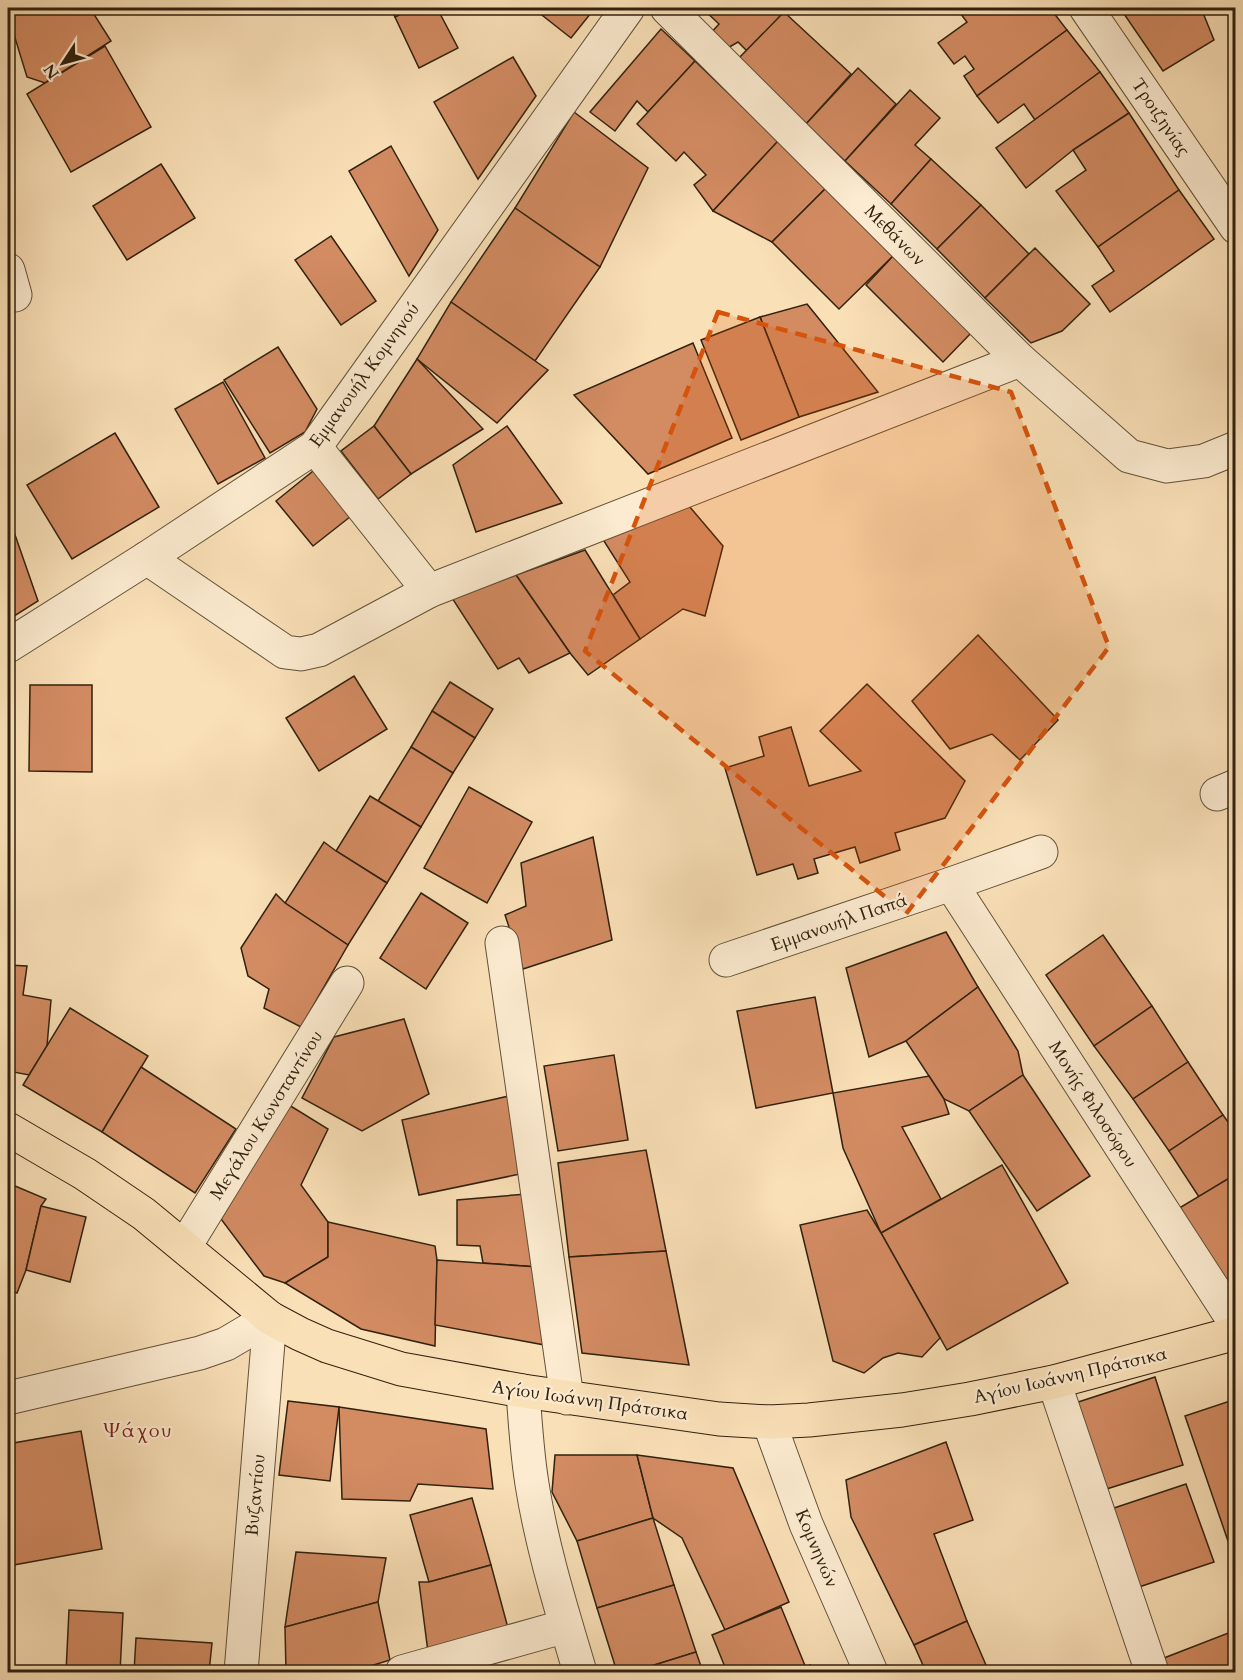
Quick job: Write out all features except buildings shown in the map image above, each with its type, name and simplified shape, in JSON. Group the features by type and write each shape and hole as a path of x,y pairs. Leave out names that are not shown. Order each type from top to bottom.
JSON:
{"main road":[{"name":"Αγίου Ιωάννη Πράτσικα","path":"8,1129 85,1174 144,1214 270,1318 327,1346 361,1357 411,1371 523,1391 719,1419 769,1422 809,1420 902,1410 970,1399 1054,1382 1236,1334"}],"street":[{"name":"Εμμανουήλ Κομνηνού","path":"8,646 315,447 628,8"},
{"name":"Μεθάνων","path":"667,8 1020,360 1130,456 1167,466 1204,462 1236,448"},
{"name":"Τροιζηνίας","path":"1086,8 1236,227"},
{"path":"147,558 285,652 301,654 319,650 429,591 1020,360"},
{"path":"315,447 429,591"},
{"name":"Εμμανουήλ Παπά","path":"726,960 1041,852"},
{"name":"Μονής Φιλοσόφου","path":"951,884 1236,1324"},
{"path":"502,943 567,1398"},
{"name":"Μεγάλου Κωνσταντίνου","path":"185,1246 347,984"},
{"path":"8,1398 200,1353 226,1344 270,1318"},
{"name":"Βυζαντίου","path":"241,1672 270,1318"},
{"path":"1054,1382 1152,1672"},
{"path":"523,1391 526,1443 532,1485 542,1533 580,1672"},
{"name":"Κομνηνών","path":"769,1422 806,1524 871,1672"},
{"path":"402,1672 566,1626"}],"highlighted area":[{"path":"718,312 1011,392 1109,647 906,914 585,651"}],"district":[{"name":"Ψάχου","path":"138,1430"}]}
